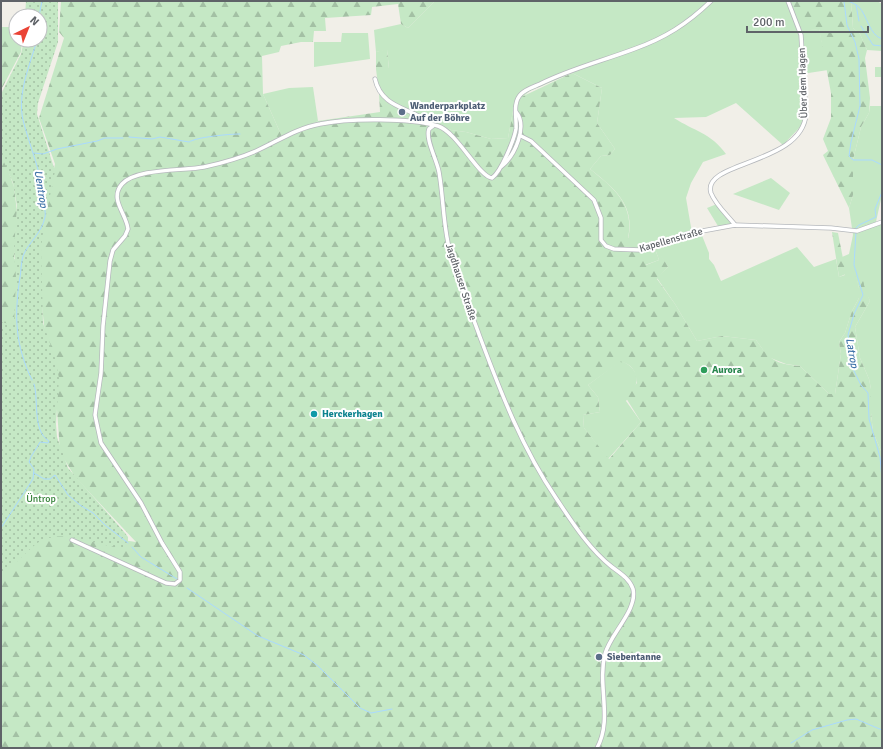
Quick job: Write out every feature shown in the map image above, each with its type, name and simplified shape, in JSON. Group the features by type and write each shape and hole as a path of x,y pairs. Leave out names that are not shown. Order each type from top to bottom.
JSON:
{"street":[{"path":"501,166 515,133 517,100 527,90 571,70 633,50 665,36 681,27 711,1"},
{"name":"Über dem Hagen","path":"735,225 712,195 711,188 713,182 720,175 729,170 767,156 781,149 798,133 805,122 806,114 801,35 788,1"},
{"path":"375,79 383,96 391,104 423,118 433,126"},
{"path":"72,540 166,583 175,584 180,580 180,572 165,549 142,503 101,443 95,415 101,373 103,326 110,261 113,250 127,233 128,229 117,200 118,190 122,183 132,177 143,174 203,167 227,161 256,151 291,133 321,124 385,121 441,128 472,158 485,176 493,177 508,158 521,136 520,120 516,112"},
{"name":"Jagdhauser Straße","path":"433,126 429,129 427,136 439,174 444,218 452,258 512,418 530,456 564,510 591,545 608,563 625,577 633,590 631,608 611,637 603,664 602,685 605,724 604,733 597,748"},
{"name":"Kapellenstraße","path":"521,136 531,141 591,197 600,212 600,238 611,248 640,250 678,236 735,225 831,228 857,231 882,222"}],"green space":[{"name":"Üntrop","path":"26,1 58,1 58,42 38,103 37,114 55,171 41,248 43,323 55,358 59,378 56,424 57,437 68,468 125,533 128,537 128,543 123,547 116,547 76,538 55,537 45,539 36,544 15,564 1,574 1,322 14,325 16,278 14,250 17,206 13,183 1,155 1,94 21,54 22,48 48,48 48,8 26,8"},
{"path":"61,1 435,1 408,28 401,24 398,4 372,7 371,15 325,18 326,31 314,31 313,42 301,42 281,46 279,52 262,56 263,94 283,139 318,121 380,112 379,93 399,106 451,130 466,132 491,139 508,138 515,100 572,73 602,88 597,123 615,149 610,155 601,156 590,169 607,183 621,198 628,216 628,238 639,241 646,265 659,260 654,246 655,245 668,267 657,279 675,304 697,341 722,336 756,340 765,352 774,360 785,364 800,366 829,394 835,394 841,354 839,342 845,333 852,311 859,298 859,288 854,270 862,269 864,285 870,301 855,327 860,358 869,379 871,389 873,432 882,453 882,748 1,748 1,522 136,542 75,477 60,452 55,382 11,349 1,322 1,150 14,187 17,212 14,259 23,262 45,334 40,287 39,235 55,164 39,118 64,38 59,32","holes":["620,362 628,364 636,375 637,383 626,394 626,398 641,422 609,459 584,428 583,415 600,412 598,397 588,385"]},
{"path":"435,1 789,1 802,30 819,29 828,70 802,74 804,116 802,125 783,145 736,103 706,117 674,118 714,141 726,154 703,162 691,183 686,198 692,233 701,233 709,253 709,259 714,265 721,281 797,247 814,267 836,259 839,277 845,275 842,257 849,254 853,235 849,208 853,195 853,160 861,127 869,113 870,106 882,106 882,195 875,226 882,224 882,453 873,432 871,389 869,379 860,358 855,327 870,301 855,270 859,288 859,298 852,311 845,333 839,342 841,354 835,394 829,394 800,366 786,364 768,357 756,340 722,336 697,341 675,304 657,278 668,267 654,246 659,260 645,265 640,250 628,239 630,227 629,216 621,198 607,183 590,169 601,156 610,155 615,149 597,123 602,88 572,73 530,91 521,98 515,100 508,138 491,139 466,132 451,130 390,102 379,93 376,69 389,68 387,50 376,52 374,30 401,24 408,28"},
{"path":"789,1 851,1 853,28 860,34 867,50 865,58 870,98 869,113 861,127 853,160 853,195 849,208 823,155 828,151 823,139 831,118 831,93 819,29 802,31"},
{"path":"851,1 877,1 882,4 882,51 867,50 860,34 853,28"},
{"path":"1,27 8,27 8,48 21,48 21,52 1,90"},
{"path":"342,33 368,33 370,59 314,67 314,42 341,42"},
{"path":"387,49 389,69 376,69 376,52"},
{"path":"875,67 882,67 882,77 875,77"},
{"path":"313,87 318,121 283,139 263,94 289,88"},
{"path":"771,178 790,193 779,210 733,194"},
{"path":"717,204 732,224 718,226 707,208"},
{"path":"832,232 838,233 846,274 839,277"},
{"path":"620,361 631,367 637,376 632,393 626,401 641,422 608,459 584,428 583,415 600,412 598,397 588,385"}],"waterway":[{"name":"Uentrop","path":"41,8 42,1"},
{"name":"Latrop","path":"844,1 847,25 855,42 859,59 860,106 849,156 853,160 872,160 882,165"},
{"path":"848,1 859,7 871,29 878,37 882,39"},
{"path":"856,5 859,21"},
{"path":"861,26 873,45 882,46"},
{"name":"Uentrop","path":"32,380 26,367 19,342 17,330 17,305 23,256 41,228 45,215 41,181 23,120 22,110 25,79 35,48"},
{"path":"129,137 152,139 160,137 189,142 206,137 240,134"},
{"path":"34,153 43,154 57,149 105,138 123,138"},
{"name":"Latrop","path":"855,229 859,225 876,217 875,209 882,192"},
{"name":"Latrop","path":"856,232 854,265 863,295 854,314 848,335 854,371 861,385 868,393 869,419 880,457 882,479"},
{"name":"Uentrop","path":"1,528 33,479 34,469 29,462 31,456 40,442 48,443 49,441 40,430 38,423 34,384"},
{"path":"34,473 44,479 50,479 55,475 68,495 93,513 105,525 128,543"},
{"path":"132,547 141,557 177,579"},
{"path":"187,588 258,636 304,655 318,666 360,708 371,713 392,709"},
{"path":"791,743 812,730 847,720 856,719 882,730"}],"place":[{"name":"Wanderparkplatz Auf der Böhre","path":"402,112"},
{"name":"Aurora","path":"704,370"},
{"name":"Herckerhagen","path":"314,414"},
{"name":"Siebentanne","path":"599,657"}]}
